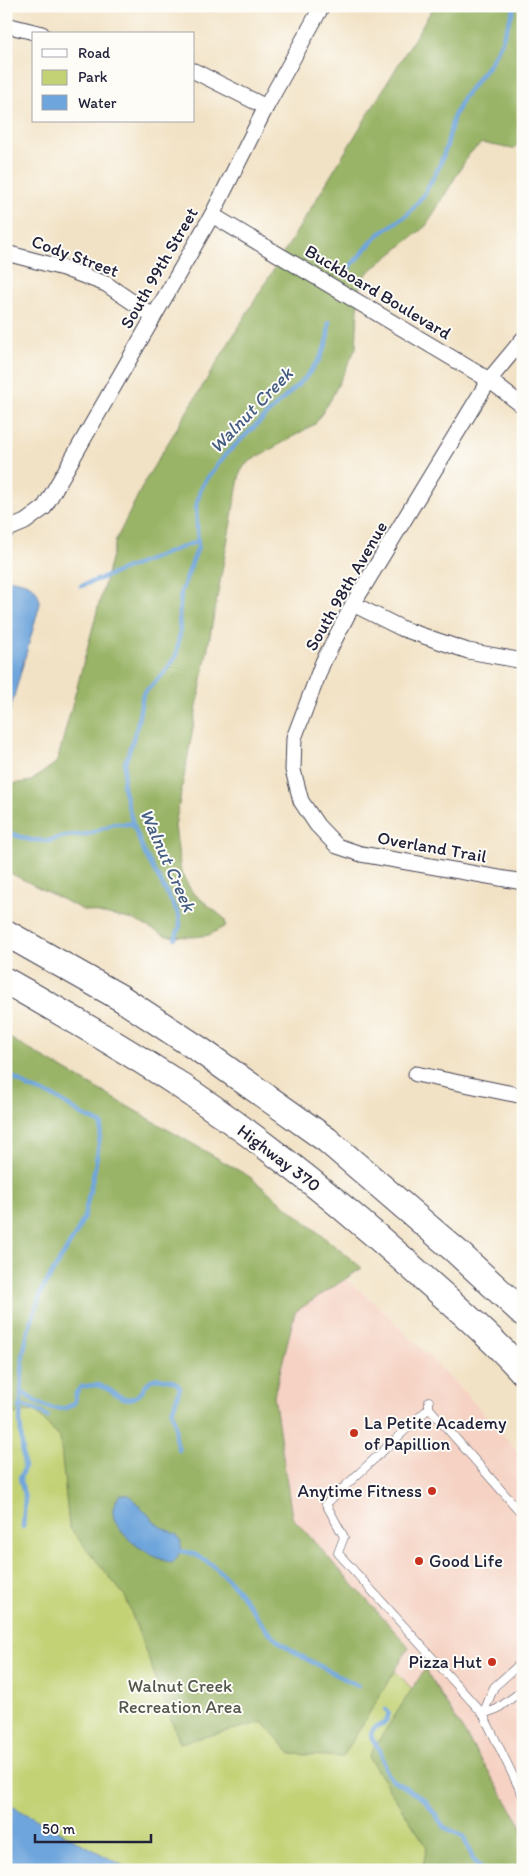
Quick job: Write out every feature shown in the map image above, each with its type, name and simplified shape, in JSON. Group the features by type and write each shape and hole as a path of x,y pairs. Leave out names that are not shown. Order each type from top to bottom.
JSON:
{"highway":[{"path":"6,933 130,1004 203,1052 326,1140 449,1245 523,1313"},
{"name":"Highway 370","path":"6,981 72,1018 175,1082 297,1170 407,1262 521,1369"}],"street":[{"name":"South 99th Street","path":"6,530 25,522 44,508 212,215 266,106 322,6"},
{"path":"6,25 34,32"},
{"path":"195,71 266,106"},
{"name":"Buckboard Boulevard","path":"212,215 489,380 523,406"},
{"name":"Cody Street","path":"6,253 63,268 106,284 153,316"},
{"name":"South 98th Avenue","path":"337,846 317,825 301,801 293,770 294,738 323,662 353,604 489,380 523,339"},
{"path":"353,604 403,629 468,651 523,661"},
{"name":"Overland Trail","path":"337,846 361,854 523,882"},
{"path":"416,1074 523,1096"}],"lane":[{"path":"523,1515 429,1405 326,1504 344,1537 338,1553 483,1714 523,1796"},
{"path":"483,1714 494,1687 523,1661"},
{"path":"483,1714 497,1709 523,1690"}],"shaded area":[{"path":"276,1221 377,1305 469,1397 523,1458 523,1870 271,1540"}],"green space":[{"path":"434,6 523,6 523,78 520,101 521,142 513,149 482,143 470,153 426,226 366,274 359,289 356,348 330,401 315,424 252,460 245,465 240,473 175,826 181,873 192,892 225,919 226,926 209,935 194,937 166,936 134,920 83,910 6,871 6,785 31,781 57,762 116,540 146,479"},
{"path":"6,1036 250,1177 362,1268 295,1312 274,1396 292,1517 409,1647 343,1757 291,1754 263,1722 180,1743 125,1596 69,1527 60,1438 35,1411 6,1415"},
{"name":"Walnut Creek Recreation Area","path":"6,1111 271,1540 434,1712 517,1870 6,1870"},
{"path":"425,1669 523,1828 523,1870 422,1870 427,1847 368,1757"}],"water":[{"path":"6,579 29,585 37,592 40,604 6,725"},
{"path":"120,1494 129,1495 159,1526 177,1535 181,1542 180,1548 178,1557 172,1563 145,1551 127,1538 116,1522 113,1513 115,1503"},
{"path":"6,1803 131,1870 6,1870"}],"waterway":[{"name":"Walnut Creek","path":"348,269 378,235 408,214 423,196 439,167 447,145 453,118 463,98 489,65 501,43 515,6"},
{"name":"Walnut Creek","path":"175,938 180,926 179,915 144,852 133,824 123,787 125,763 137,727 143,694 166,671 176,656 180,633 181,592 198,547 196,508 200,491 226,454 305,378 319,360 327,343 329,322"},
{"path":"81,586 198,541"},
{"path":"6,832 30,840 48,841 65,836 88,834 114,824 133,824"},
{"name":"Walnut Creek","path":"6,1073 30,1088 55,1097 82,1115 102,1124 84,1217 42,1290 28,1331 23,1354 20,1421 24,1468 20,1478 25,1498 23,1527"},
{"path":"21,1391 40,1404 62,1409 69,1407 75,1402 76,1393 81,1387 101,1386 128,1399 137,1396 146,1384 154,1379 160,1378 173,1381 180,1388 172,1412 176,1428 175,1438 179,1450"},
{"path":"20,1405 37,1410 48,1417"},
{"path":"180,1551 208,1562 226,1577 266,1629 287,1647 358,1686"},
{"path":"386,1710 389,1713 387,1719 384,1723 374,1728 371,1733 372,1739 380,1750 387,1774 393,1780 425,1800 444,1827 463,1836 473,1859 482,1870"}],"place":[{"name":"La Petite Academy of Papillion","path":"354,1433"},
{"name":"Anytime Fitness","path":"432,1491"},
{"name":"Good Life","path":"419,1561"},
{"name":"Pizza Hut","path":"492,1662"}]}
